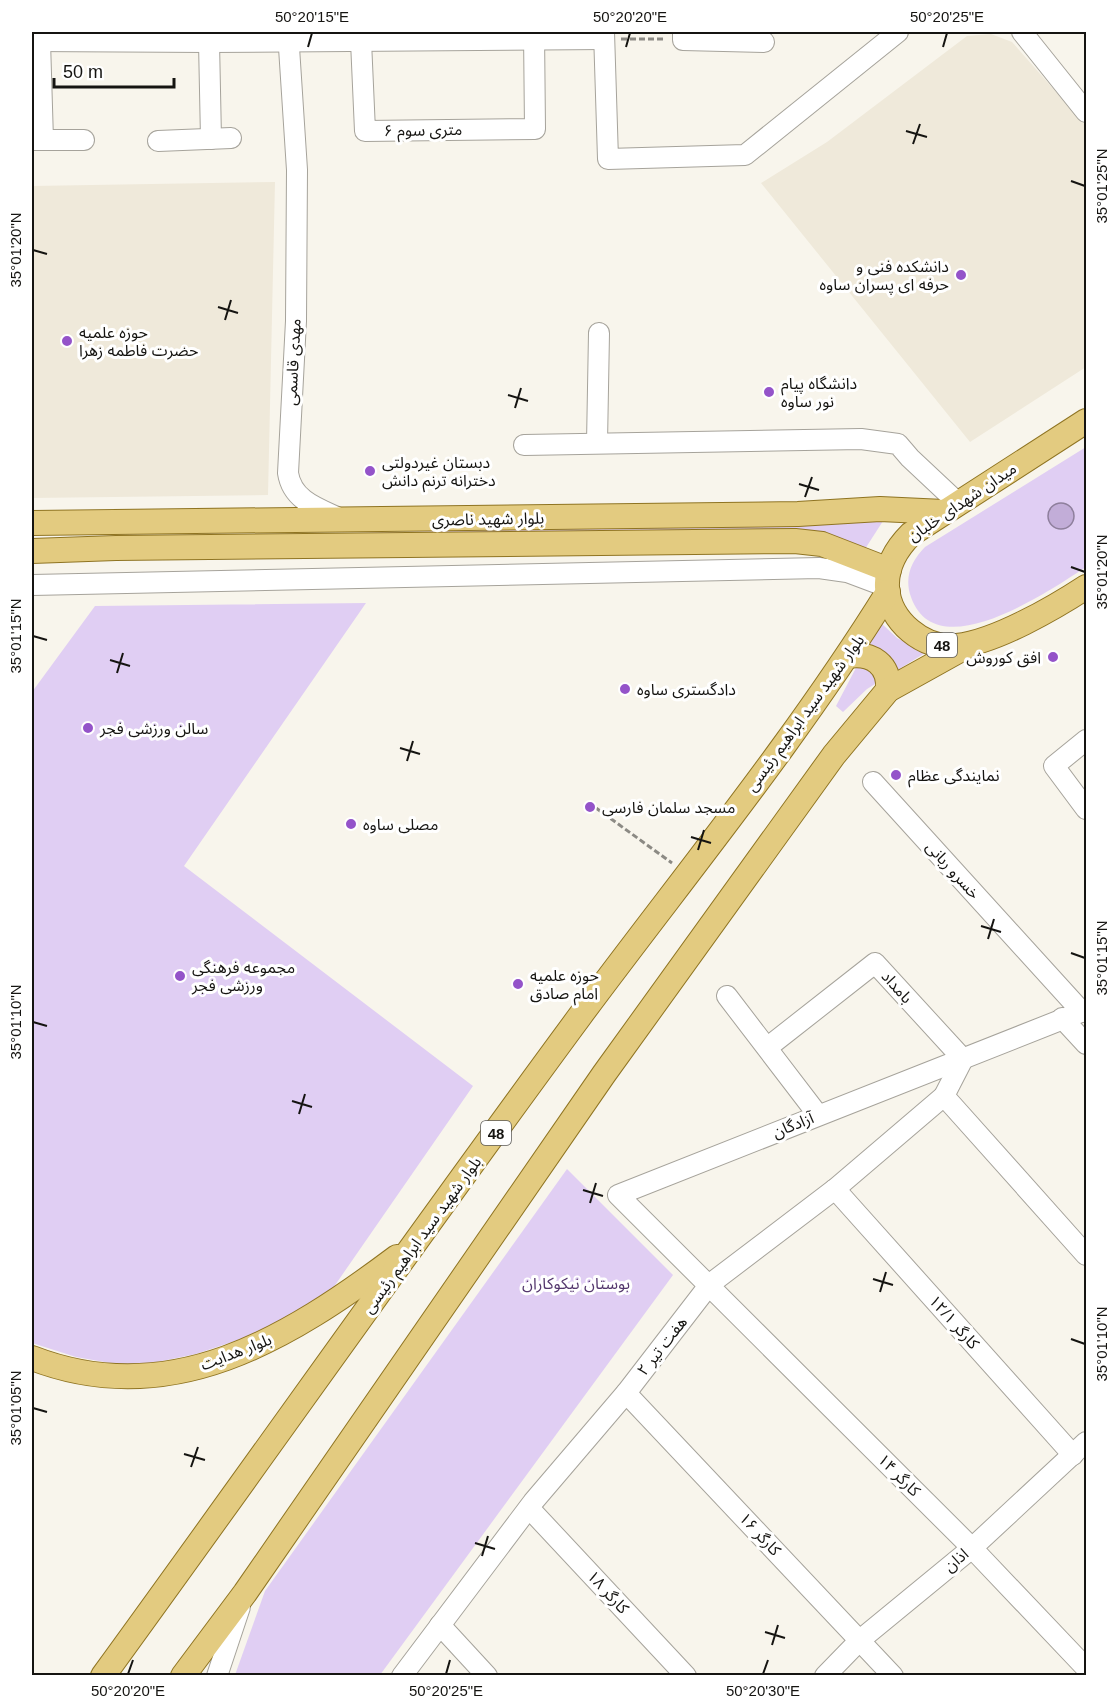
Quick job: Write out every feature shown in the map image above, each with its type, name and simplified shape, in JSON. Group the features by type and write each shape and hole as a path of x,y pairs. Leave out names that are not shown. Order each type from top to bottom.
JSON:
{"main road":[{"name":"میدان شهدای خلبان","path":"888,583 901,544 911,534 1086,422"},
{"name":"بلوار شهید ناصری","path":"32,523 798,514 951,508"},
{"name":"بلوار شهید ناصری","path":"32,551 795,541 822,544 888,583"},
{"name":"48","path":"888,583 895,612 914,634 940,645 969,645"},
{"name":"بلوار شهید سید ابراهیم رئیسی","path":"103,1676 580,1017 849,656 888,583"},
{"name":"48","path":"183,1676 245,1593 610,1065 834,756 888,690 969,645 1026,622 1086,587"},
{"path":"849,656 861,654 875,659 885,670 888,690"},
{"name":"بلوار هدایت","path":"32,1358 90,1376 145,1376 191,1369 243,1352 289,1331 333,1305 416,1243"}],"street":[{"path":"84,140 37,140 36,41 209,42 288,36 361,41 604,35 608,159 745,155 898,32"},
{"path":"1022,32 1086,112"},
{"name":"۶ متری سوم","path":"361,41 366,131 535,129 534,35"},
{"name":"مهدی قاسمی","path":"288,36 297,170 296,321 288,473 295,493 312,506 347,521"},
{"path":"683,36 764,42"},
{"path":"209,42 211,139"},
{"path":"158,141 231,138"},
{"path":"597,443 599,333"},
{"path":"524,445 861,440 898,444 951,508"},
{"path":"32,585 819,568 847,572 888,583"},
{"path":"1086,740 1054,766 1086,809"},
{"name":"خسرو ربانی","path":"873,782 1084,1011"},
{"name":"بامداد","path":"768,1047 875,963 963,1059"},
{"path":"728,996 818,1115"},
{"name":"آزادگان","path":"710,1284 618,1195 1084,1011"},
{"path":"1062,1018 1086,1044"},
{"name":"هفت تیر ۲","path":"402,1676 529,1508 626,1393 710,1284 835,1189 944,1096 963,1059"},
{"path":"944,1096 1086,1255"},
{"name":"کارگر ۱۲/۱","path":"835,1189 1080,1449"},
{"name":"کارگر ۱۴","path":"710,1284 972,1548 1086,1668"},
{"name":"کارگر ۱۶","path":"626,1393 893,1676"},
{"name":"اذان","path":"825,1676 860,1640 972,1548 1080,1449"},
{"name":"کارگر ۱۸","path":"529,1508 686,1676"},
{"path":"217,1676 245,1593"},
{"path":"440,1625 487,1676"}],"path":[{"path":"604,35 683,36"},
{"path":"596,808 687,874"}],"shaded area":[{"name":"دانشکده فنی و حرفه ای پسران ساوه","path":"991,34 1012,42 1086,126 1086,367 970,442 761,183 827,142 967,36"},
{"path":"275,182 268,495 32,498 32,186"},
{"path":"1061,503 1070,507 1074,516 1070,525 1061,529 1052,525 1048,516 1052,507"}],"green space":[{"path":"1086,447 1086,567 1047,592 994,618 968,625 944,626 924,617 911,597 908,583 910,570 925,547"},
{"path":"883,521 865,549 389,539 359,533"},
{"name":"مجموعه فرهنگی ورزشی فجر","path":"366,603 184,866 473,1086 331,1291 256,1334 196,1354 133,1367 76,1357 32,1343 32,692 95,606"},
{"path":"880,622 897,638 925,653 867,689 843,712 836,706"},
{"name":"بوستان نیکوکاران","path":"567,1169 673,1275 380,1675 235,1675 265,1591"}],"place":[{"name":"دانشکده فنی و حرفه ای پسران ساوه","path":"961,275"},
{"name":"حوزه علمیه حضرت فاطمه زهرا","path":"67,341"},
{"name":"دانشگاه پیام نور ساوه","path":"769,392"},
{"name":"دبستان غیردولتی دخترانه ترنم دانش","path":"370,471"},
{"name":"افق کوروش","path":"1053,657"},
{"name":"دادگستری ساوه","path":"625,689"},
{"name":"سالن ورزشی فجر","path":"88,728"},
{"name":"نمایندگی عظام","path":"896,775"},
{"name":"مسجد سلمان فارسی","path":"590,807"},
{"name":"مصلی ساوه","path":"351,824"},
{"name":"مجموعه فرهنگی ورزشی فجر","path":"180,976"},
{"name":"حوزه علمیه امام صادق","path":"518,984"}]}
